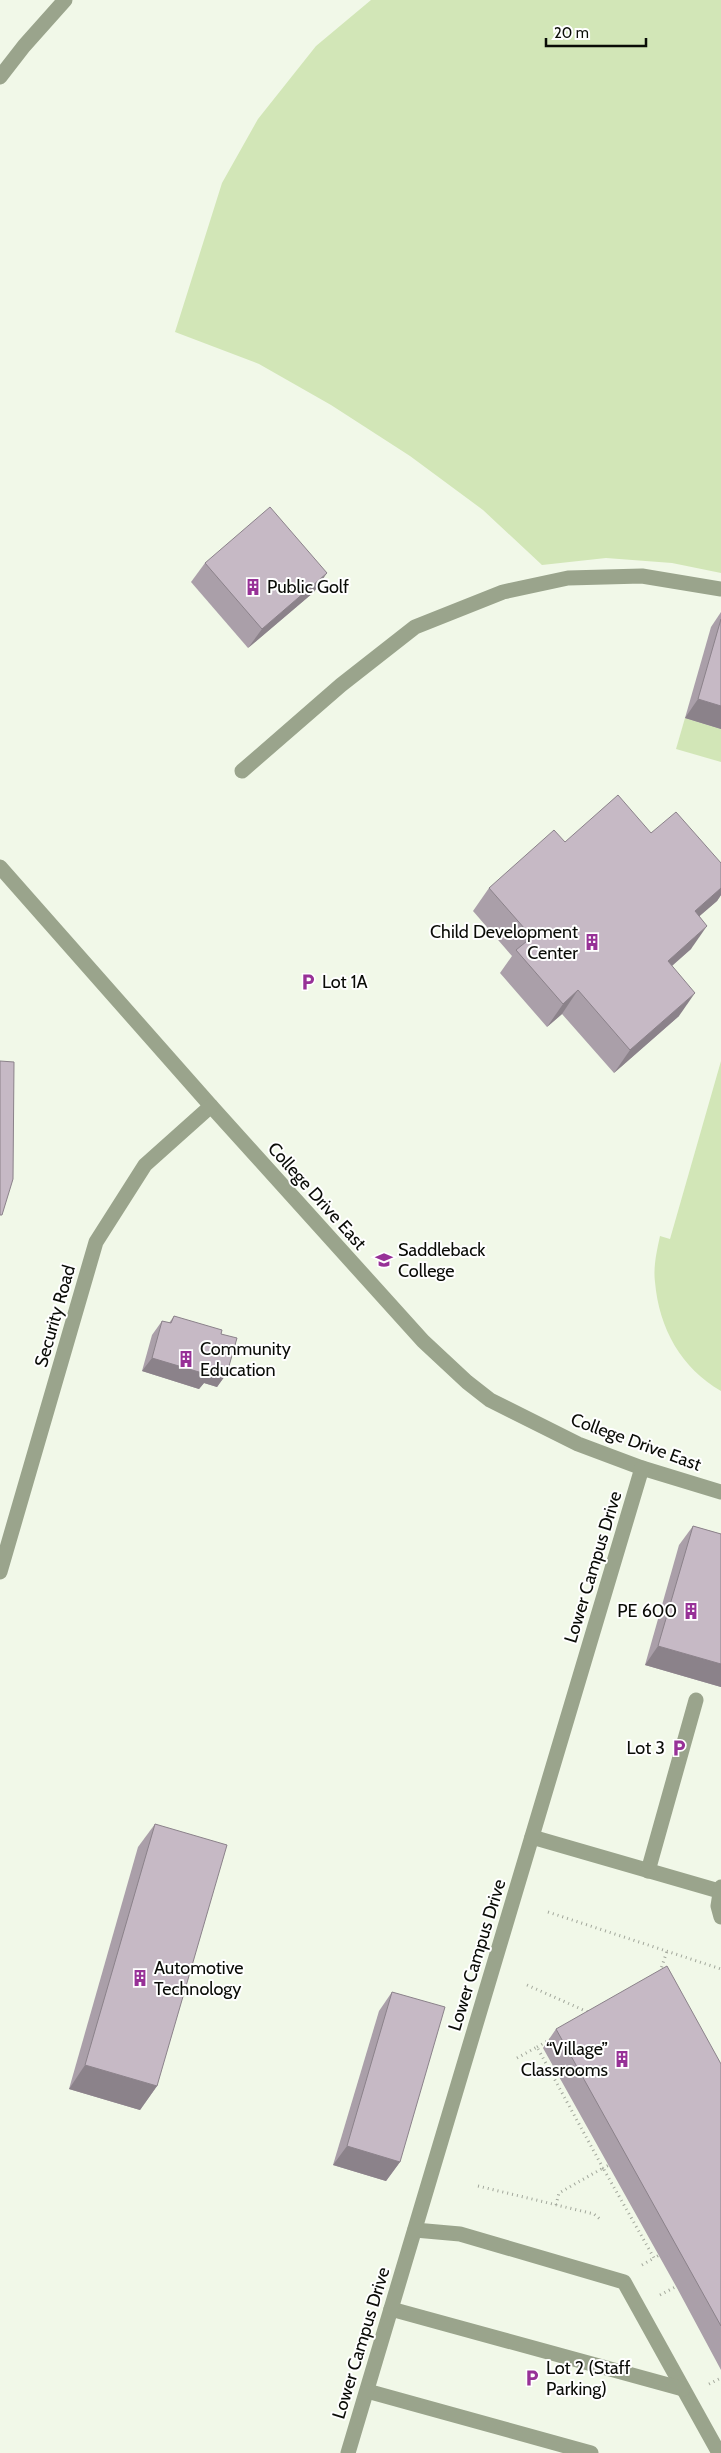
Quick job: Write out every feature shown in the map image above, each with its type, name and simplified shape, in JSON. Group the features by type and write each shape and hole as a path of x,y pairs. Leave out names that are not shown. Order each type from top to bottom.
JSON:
{"street":[{"path":"0,77 24,46 65,0"},
{"path":"242,771 341,685 415,627 502,592 568,578 642,576 721,589"},
{"name":"College Drive East","path":"0,867 211,1106 423,1341 466,1382 490,1400 578,1444 642,1468 721,1492"},
{"name":"Security Road","path":"0,1572 96,1242 145,1165 211,1106"},
{"name":"Lower Campus Drive","path":"348,2453 642,1468"},
{"path":"648,1871 696,1700"},
{"path":"532,1837 648,1871 720,1889 718,1906 721,1917"},
{"path":"415,2230 460,2234 624,2282 719,2453"},
{"path":"391,2309 683,2389"},
{"path":"367,2391 591,2453"}],"path":[{"path":"548,1912 721,1969"},
{"path":"659,1974 667,1952"},
{"path":"526,1985 595,2015 586,2020"},
{"path":"517,2058 553,2038"},
{"path":"537,2047 654,2258"},
{"path":"587,2139 596,2134"},
{"path":"556,2205 559,2193 612,2163"},
{"path":"478,2186 594,2214 601,2220"},
{"path":"640,2266 663,2253"},
{"path":"657,2296 681,2283"},
{"path":"706,2386 721,2378"}],"green space":[{"path":"371,0 721,0 721,573 672,563 606,558 542,565 483,510 410,456 331,405 259,364 175,332 222,183 258,119 316,46"},
{"path":"685,718 721,729 721,762 676,749"},
{"path":"721,1061 721,1391 694,1371 674,1345 661,1315 657,1299 655,1270 660,1236 670,1239"}],"building":[{"name":"Public Golf","path":"270,507 327,573 262,629 205,563"},
{"path":"721,619 721,706 698,699"},
{"name":"Child Development Center","path":"618,795 651,833 676,812 721,863 721,888 695,911 707,926 668,961 695,993 630,1050 578,990 563,1004 516,950 532,937 489,888 554,830 565,842"},
{"path":"0,1061 14,1062 13,1179 2,1215 0,1215"},
{"name":"Community Education","path":"174,1316 222,1330 221,1334 237,1338 227,1373 211,1368 209,1375 152,1358 162,1321 171,1323"},
{"name":"PE 600","path":"693,1526 721,1534 721,1664 658,1646"},
{"name":"Automotive Technology","path":"155,1824 227,1845 157,2086 85,2065"},
{"path":"667,1966 721,2064 721,2326 556,2029"},
{"path":"392,1992 445,2007 400,2162 347,2146"}],"place":[{"name":"Public Golf","path":"253,587"},
{"name":"Child Development Center","path":"592,942"},
{"name":"Lot 1A","path":"308,982"},
{"name":"Saddleback College","path":"384,1260"},
{"name":"Community Education","path":"186,1359"},
{"name":"PE 600","path":"691,1611"},
{"name":"Lot 3","path":"679,1748"},
{"name":"Automotive Technology","path":"140,1978"},
{"name":"“Village” Classrooms","path":"622,2059"},
{"name":"Lot 2 (Staff Parking)","path":"532,2378"}]}
